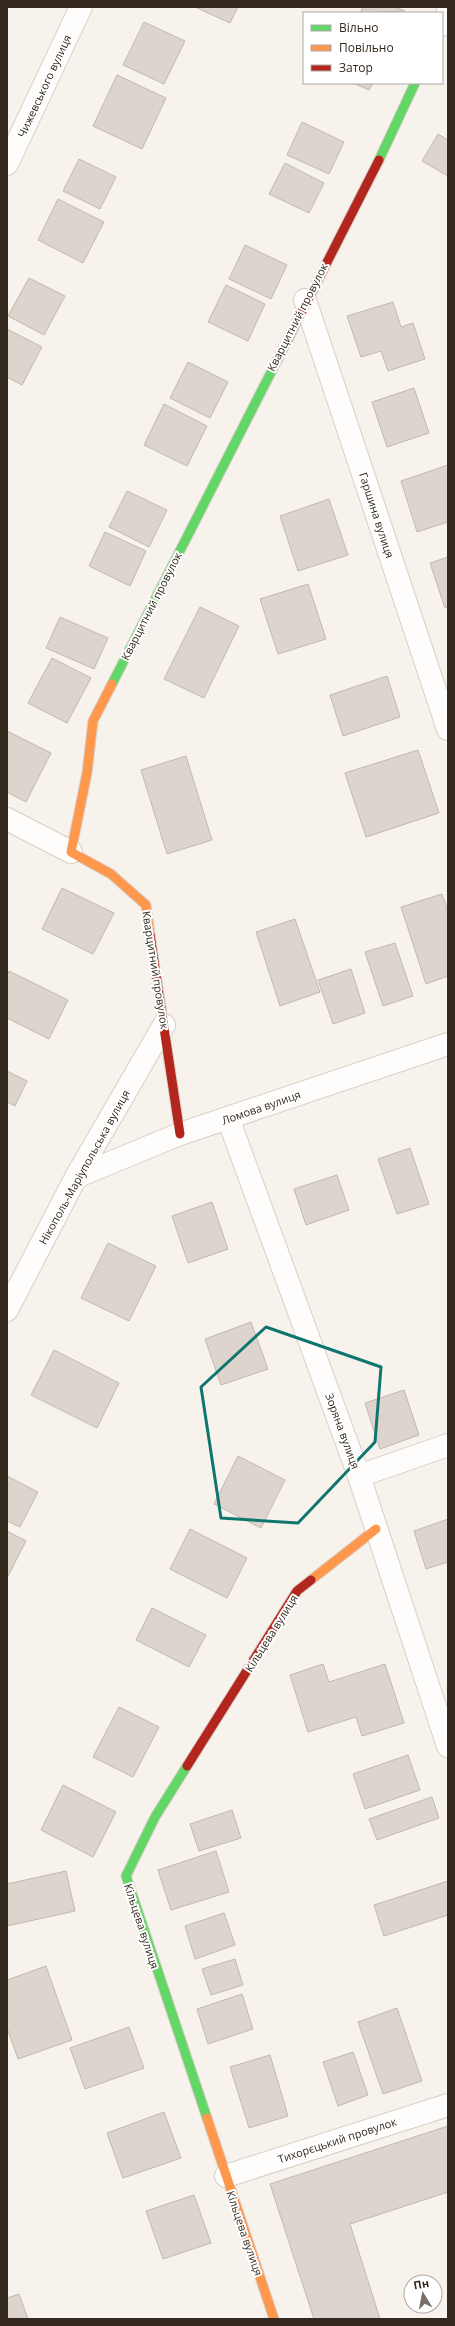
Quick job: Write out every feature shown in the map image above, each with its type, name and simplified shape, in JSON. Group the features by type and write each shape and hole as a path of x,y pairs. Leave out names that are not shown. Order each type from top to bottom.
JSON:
{"street":[{"name":"Чижевського вулиця","path":"7,164 81,7"},
{"path":"443,23 448,12"},
{"name":"Кварцитний провулок","path":"180,1134 146,905 110,874 71,852 87,773 93,721 305,300 381,156 415,84"},
{"name":"Гаршина вулиця","path":"305,300 448,729"},
{"path":"7,818 71,852"},
{"name":"Нікополь-Маріупольська вулиця","path":"7,1310 76,1177 164,1025"},
{"name":"Ломова вулиця","path":"76,1177 180,1134 448,1044"},
{"name":"Зоряна вулиця","path":"228,1118 359,1476 448,1746"},
{"path":"359,1476 448,1446"},
{"name":"Кільцева вулиця","path":"274,2319 126,1876 155,1817 297,1591 376,1529"},
{"name":"Тихорєцький провулок","path":"226,2176 448,2105"}],"highlighted area":[{"path":"266,1327 381,1367 375,1442 298,1523 221,1518 201,1387"}],"building":[{"path":"195,7 238,7 230,23"},
{"path":"363,7 395,7 405,11 382,12 360,12"},
{"path":"144,22 185,41 164,84 123,65"},
{"path":"117,75 166,98 142,149 93,126"},
{"path":"355,84 372,84 369,90"},
{"path":"302,122 344,142 329,174 287,155"},
{"path":"438,134 448,140 448,176 422,161"},
{"path":"79,159 116,177 100,209 63,191"},
{"path":"285,163 324,183 309,213 269,194"},
{"path":"58,199 104,222 83,263 38,240"},
{"path":"245,245 287,265 271,299 229,279"},
{"path":"29,278 65,296 44,335 8,316"},
{"path":"226,285 265,304 248,341 208,322"},
{"path":"393,302 401,327 413,323 425,359 388,371 381,351 361,357 347,316"},
{"path":"7,329 42,347 22,385 7,377"},
{"path":"188,362 228,382 210,418 170,398"},
{"path":"414,388 429,433 387,447 372,402"},
{"path":"164,404 207,426 187,466 144,445"},
{"path":"448,465 448,522 417,532 401,481"},
{"path":"127,491 167,510 149,547 109,527"},
{"path":"329,499 348,555 298,571 280,516"},
{"path":"105,532 146,551 130,586 89,566"},
{"path":"448,557 448,607 445,608 430,563"},
{"path":"308,584 326,639 278,654 260,599"},
{"path":"200,607 239,626 204,698 164,679"},
{"path":"60,617 108,638 94,669 46,648"},
{"path":"52,658 91,678 67,723 28,703"},
{"path":"387,676 400,717 343,736 330,695"},
{"path":"7,731 51,753 26,802 7,792"},
{"path":"418,750 439,813 366,837 345,773"},
{"path":"186,756 212,840 167,854 141,770"},
{"path":"62,888 114,913 93,954 42,929"},
{"path":"442,894 448,911 448,976 426,984 401,907"},
{"path":"295,919 320,992 280,1006 256,932"},
{"path":"395,943 413,996 383,1006 365,952"},
{"path":"351,969 365,1013 333,1024 318,980"},
{"path":"9,971 68,1000 49,1039 7,1018 7,976"},
{"path":"7,1071 27,1081 15,1106 7,1102"},
{"path":"410,1148 429,1204 397,1214 378,1159"},
{"path":"337,1175 349,1210 306,1225 294,1189"},
{"path":"212,1202 228,1249 188,1263 172,1216"},
{"path":"108,1243 156,1266 129,1321 81,1298"},
{"path":"251,1322 268,1369 221,1385 205,1339"},
{"path":"54,1350 119,1383 97,1428 31,1395"},
{"path":"404,1390 419,1435 380,1449 365,1403"},
{"path":"238,1456 285,1480 261,1528 214,1504"},
{"path":"7,1476 38,1492 20,1527 7,1521"},
{"path":"448,1519 448,1562 426,1569 414,1531"},
{"path":"190,1529 247,1558 227,1598 170,1569"},
{"path":"7,1531 26,1541 7,1578"},
{"path":"152,1608 206,1635 189,1667 136,1640"},
{"path":"323,1664 329,1682 385,1664 404,1723 362,1736 356,1717 308,1732 290,1675"},
{"path":"119,1707 159,1727 133,1777 93,1757"},
{"path":"408,1755 420,1790 365,1809 353,1774"},
{"path":"63,1785 116,1812 93,1857 41,1830"},
{"path":"432,1797 439,1818 377,1840 369,1819"},
{"path":"232,1810 241,1838 199,1851 190,1824"},
{"path":"216,1851 229,1892 171,1910 158,1870"},
{"path":"66,1871 75,1911 7,1926 7,1884"},
{"path":"448,1881 448,1915 384,1936 374,1905"},
{"path":"224,1913 235,1945 195,1959 185,1926"},
{"path":"235,1959 243,1985 211,1995 202,1969"},
{"path":"46,1966 72,2040 18,2059 7,2028 7,1980"},
{"path":"242,1994 253,2029 208,2044 197,2009"},
{"path":"397,2008 422,2081 383,2094 358,2022"},
{"path":"129,2027 144,2068 85,2089 70,2048"},
{"path":"353,2052 368,2095 338,2106 323,2062"},
{"path":"270,2055 288,2116 249,2128 230,2067"},
{"path":"164,2112 181,2158 123,2178 107,2133"},
{"path":"448,2126 448,2192 350,2224 380,2319 314,2319 270,2184"},
{"path":"194,2195 211,2243 163,2259 146,2211"},
{"path":"19,2294 28,2319 7,2319 7,2298"}],"traffic: fast":[{"path":"379,160 415,84"},
{"path":"112,684 288,339"},
{"path":"187,1766 155,1817 126,1876 207,2118"}],"traffic: slow":[{"path":"112,684 93,721 87,773 71,852 111,874 146,905 150,935"},
{"path":"311,1580 376,1529"},
{"path":"207,2118 274,2319"}],"traffic: jam":[{"path":"288,339 379,160"},
{"path":"150,935 180,1134"},
{"path":"187,1766 297,1591 311,1580"}]}
